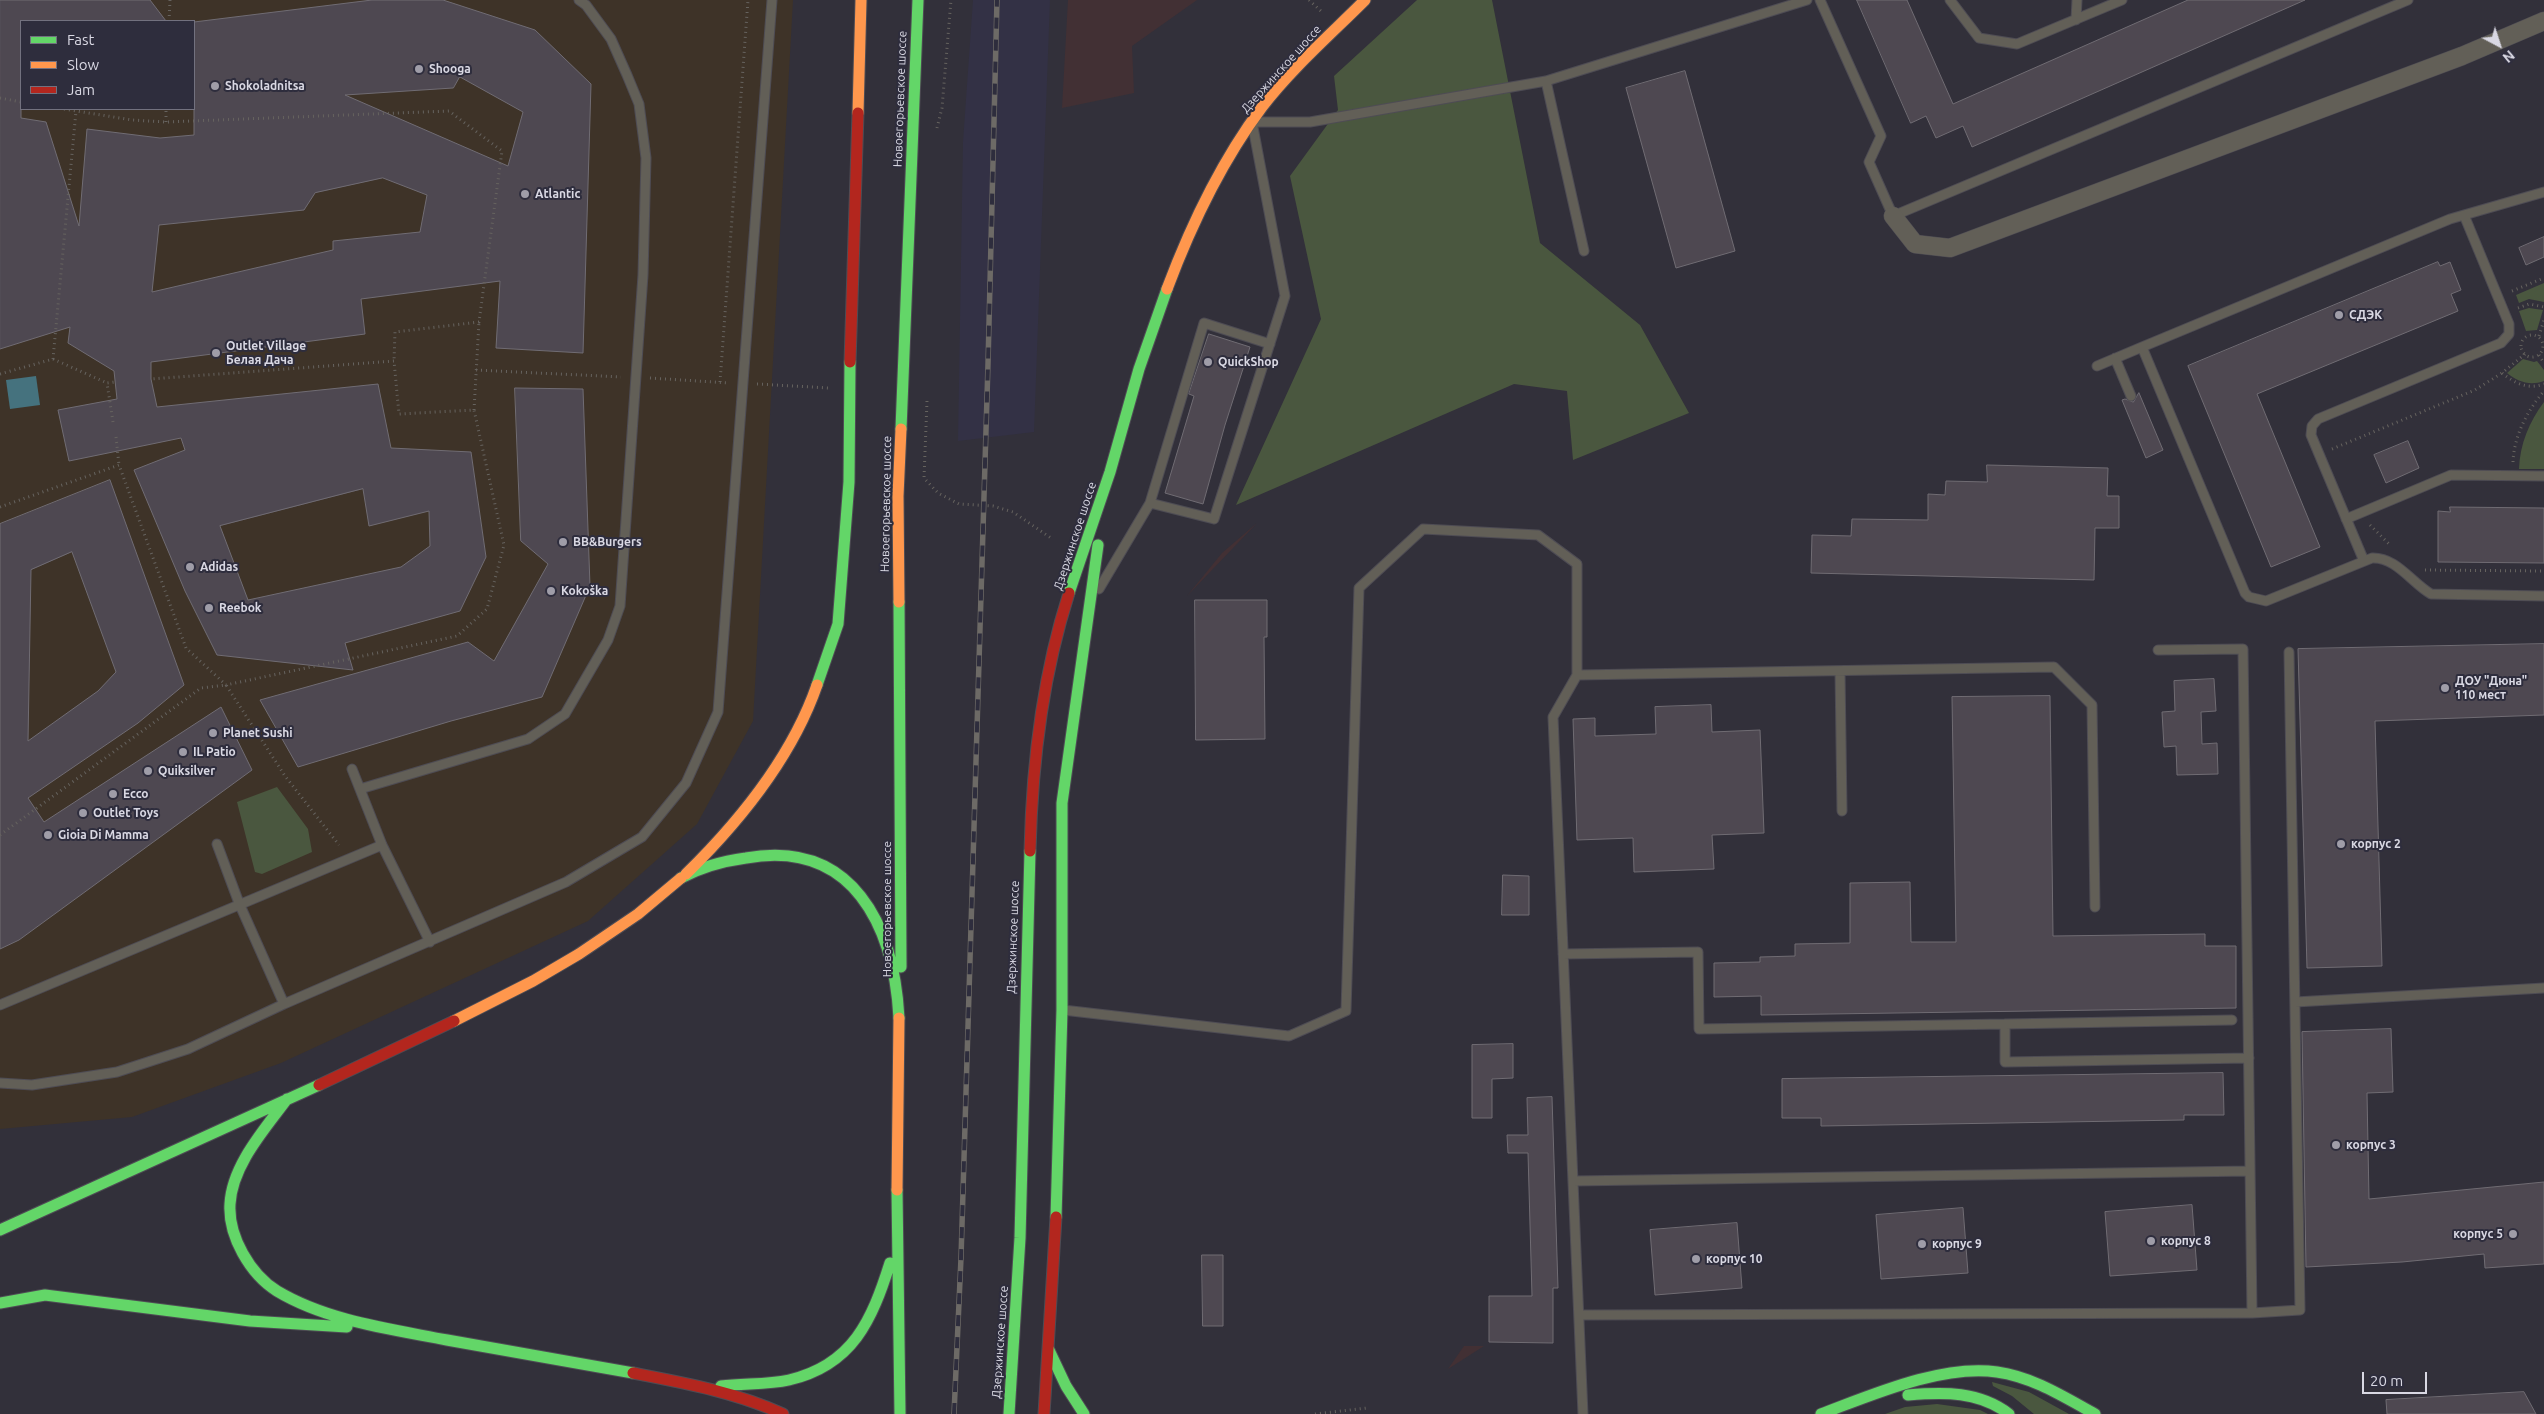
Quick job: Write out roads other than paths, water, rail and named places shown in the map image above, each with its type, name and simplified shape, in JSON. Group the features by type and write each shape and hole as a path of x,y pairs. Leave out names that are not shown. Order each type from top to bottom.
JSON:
{"main road":[{"path":"0,1230 288,1098 552,971 641,912 683,877 719,842 752,802 784,752 812,699 838,624 849,482 849,389 861,0"},
{"name":"Новоегорьевское шоссе","path":"901,1009 898,496 918,0"},
{"name":"Дзержинское шоссе","path":"1009,1414 1020,1238 1029,866 1036,751 1047,674 1066,606 1110,472 1138,370 1174,267 1211,186 1252,122 1302,64 1366,0"},
{"name":"Дзержинское шоссе","path":"1044,1414 1056,1235 1062,1010 1062,803 1088,609 1110,472"},
{"path":"1029,866 1035,854 1047,848 1056,854 1061,866"},
{"path":"683,877 749,857 779,853 809,858 829,866 844,877 857,891 881,928 891,958 901,1009 896,1242 900,1414"},
{"path":"288,1098 248,1153 234,1185 231,1219 240,1247 252,1269 276,1290 313,1308 399,1331 709,1387 755,1401 783,1414"},
{"path":"709,1387 789,1380 816,1372 836,1360 855,1345 868,1324 878,1300 896,1242"},
{"path":"0,1303 45,1295 250,1321 399,1331"},
{"path":"1048,1348 1066,1386 1084,1414"},
{"path":"1821,1414 1918,1379 1962,1373 1997,1372 2039,1384 2095,1414"},
{"path":"1861,1399 1934,1392 1977,1397 2009,1414"}],"street":[{"path":"1893,216 1915,244 1950,248 2462,56 2544,21"}],"lane":[{"path":"360,789 528,739 565,714 608,640 620,606 643,275 646,158 639,104 611,39 586,5 579,0"},
{"path":"0,1083 32,1085 117,1072 188,1048 284,1004 566,882 642,836 686,784 718,712 772,0"},
{"path":"1150,503 1214,519 1285,296 1252,122 1310,122 1546,81 1807,0"},
{"path":"1820,0 1881,136 1869,162 1893,216 2403,1"},
{"path":"1950,0 1979,38 2017,44 2122,0"},
{"path":"2076,0 2076,20"},
{"path":"1546,81 1584,251"},
{"path":"2097,366 2464,215 2544,192"},
{"path":"2364,561 2311,435 2312,426 2318,419 2501,344 2509,334 2509,324 2464,215"},
{"path":"1088,609 1150,503 1204,323 1270,344"},
{"path":"2142,347 2245,592 2250,597 2266,602 2364,561 2383,557 2392,562 2420,588 2431,594 2544,596"},
{"path":"2115,358 2131,396"},
{"path":"2346,519 2451,475 2544,476"},
{"path":"1062,1010 1289,1036 1346,1011 1359,588 1423,529 1538,535 1577,564 1577,675 1553,717 1583,1414"},
{"path":"2158,650 2243,649 2252,1313"},
{"path":"1579,1315 2252,1313 2300,1310 2289,652"},
{"path":"1577,675 2054,667 2092,705 2095,907"},
{"path":"1840,671 1842,811"},
{"path":"352,769 382,845 430,942"},
{"path":"217,844 239,903 284,1004"},
{"path":"0,1005 239,903 382,845"},
{"path":"1563,954 1698,952 1699,1029 2232,1020"},
{"path":"2295,1002 2544,988"},
{"path":"2005,1024 2006,1062 2249,1058"},
{"path":"1573,1181 2250,1171"}],"water":[{"path":"36,376 40,405 10,409 6,380"}],"railway":[{"path":"954,1414 961,1258 997,0"}],"place":[{"name":"Shooga","path":"419,69"},
{"name":"Shokoladnitsa","path":"215,86"},
{"name":"Atlantic","path":"525,194"},
{"name":"СДЭК","path":"2339,315"},
{"name":"Outlet Village Белая Дача","path":"216,353"},
{"name":"QuickShop","path":"1208,362"},
{"name":"BB&Burgers","path":"563,542"},
{"name":"Adidas","path":"190,567"},
{"name":"Kokoška","path":"551,591"},
{"name":"Reebok","path":"209,608"},
{"name":"ДОУ \"Дюна\" 110 мест","path":"2445,688"},
{"name":"Planet Sushi","path":"213,733"},
{"name":"IL Patio","path":"183,752"},
{"name":"Quiksilver","path":"148,771"},
{"name":"Ecco","path":"113,794"},
{"name":"Outlet Toys","path":"83,813"},
{"name":"Gioia Di Mamma","path":"48,835"},
{"name":"корпус 2","path":"2341,844"},
{"name":"корпус 3","path":"2336,1145"},
{"name":"корпус 5","path":"2513,1234"},
{"name":"корпус 8","path":"2151,1241"},
{"name":"корпус 9","path":"1922,1244"},
{"name":"корпус 10","path":"1696,1259"}]}
